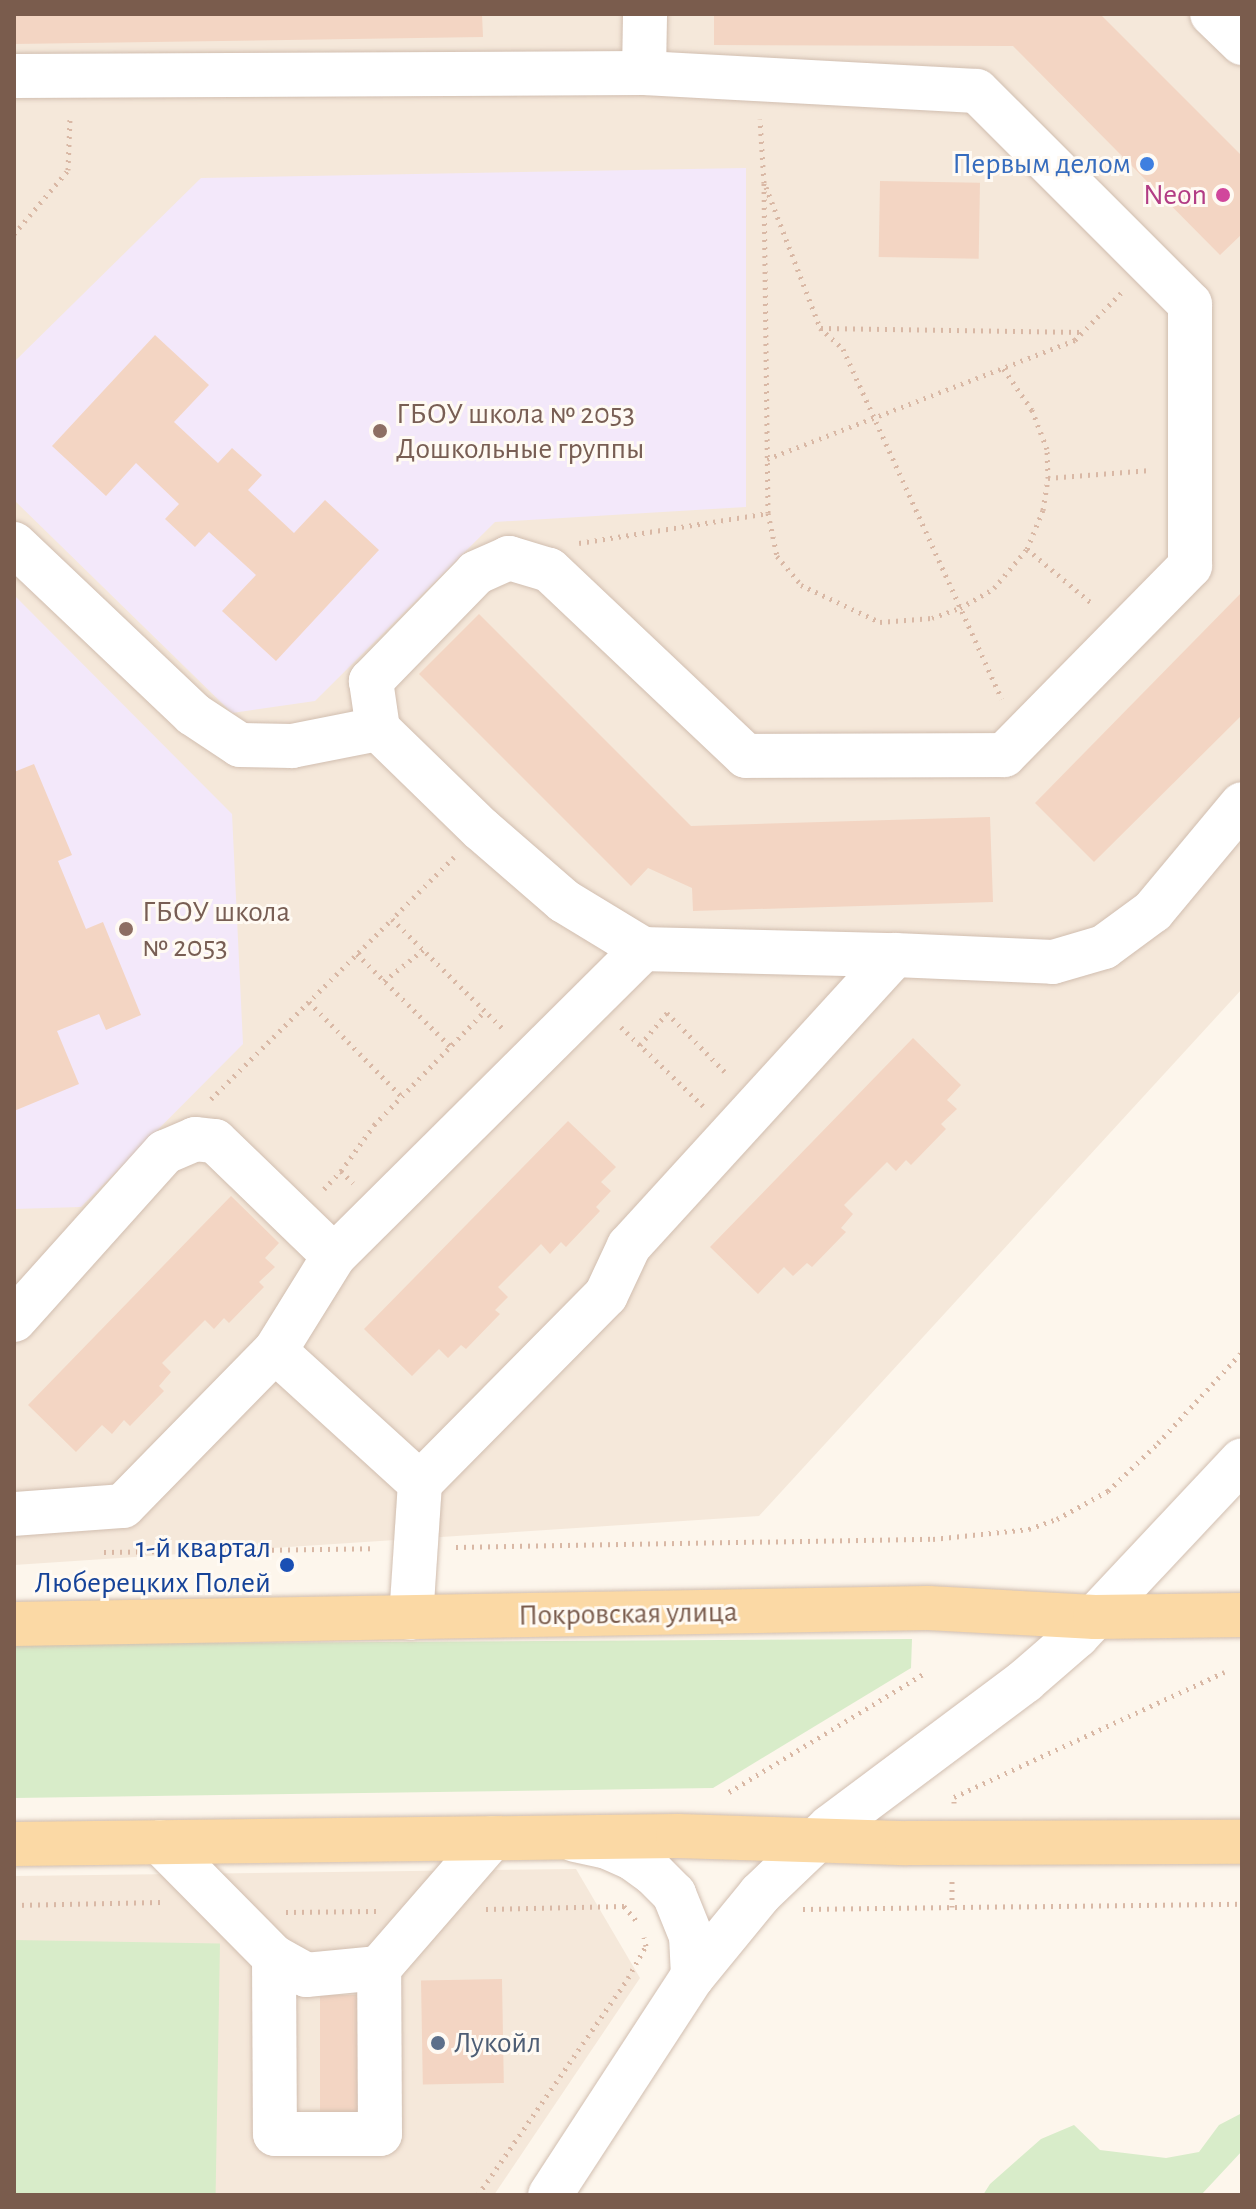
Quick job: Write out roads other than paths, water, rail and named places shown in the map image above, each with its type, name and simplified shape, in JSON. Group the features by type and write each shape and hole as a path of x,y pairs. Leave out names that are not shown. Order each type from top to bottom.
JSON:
{"main road":[{"name":"Покровская улица","path":"14,1624 965,1608 1095,1617 1242,1615"},
{"path":"14,1844 678,1836 953,1843 1242,1842"}],"street":[{"path":"644,73 645,14"},
{"path":"1212,14 1242,43"},
{"path":"14,76 644,73 977,91 1190,304 1190,566 1004,755 746,756 549,570 509,558 476,573 371,681 378,729 481,829 564,901 643,949 1053,962 1104,947 1153,911 1242,804"},
{"path":"14,544 193,714 240,745 292,746 378,729"},
{"path":"14,1514 123,1506 275,1351 334,1256 643,949"},
{"path":"411,1618 420,1483 606,1295 629,1246 895,955"},
{"path":"14,1320 165,1152 195,1139 215,1141 334,1256"},
{"path":"275,1351 420,1483"},
{"path":"550,2195 693,1976 760,1894 815,1840 872,1793 1025,1681 1095,1617 1242,1460"},
{"path":"274,1957 275,2134 380,2134 379,1968 492,1838"},
{"path":"565,1838 607,1847 632,1858 674,1894 691,1936 693,1976"},
{"path":"160,1842 274,1957 306,1975 379,1968"}],"place":[{"name":"Первым делом","path":"1147,164"},
{"name":"Neon","path":"1223,195"},
{"name":"ГБОУ школа № 2053 Дошкольные группы","path":"380,431"},
{"name":"ГБОУ школа № 2053","path":"126,929"},
{"name":"1-й квартал Люберецких Полей","path":"287,1565"},
{"name":"Лукойл","path":"438,2043"}]}
